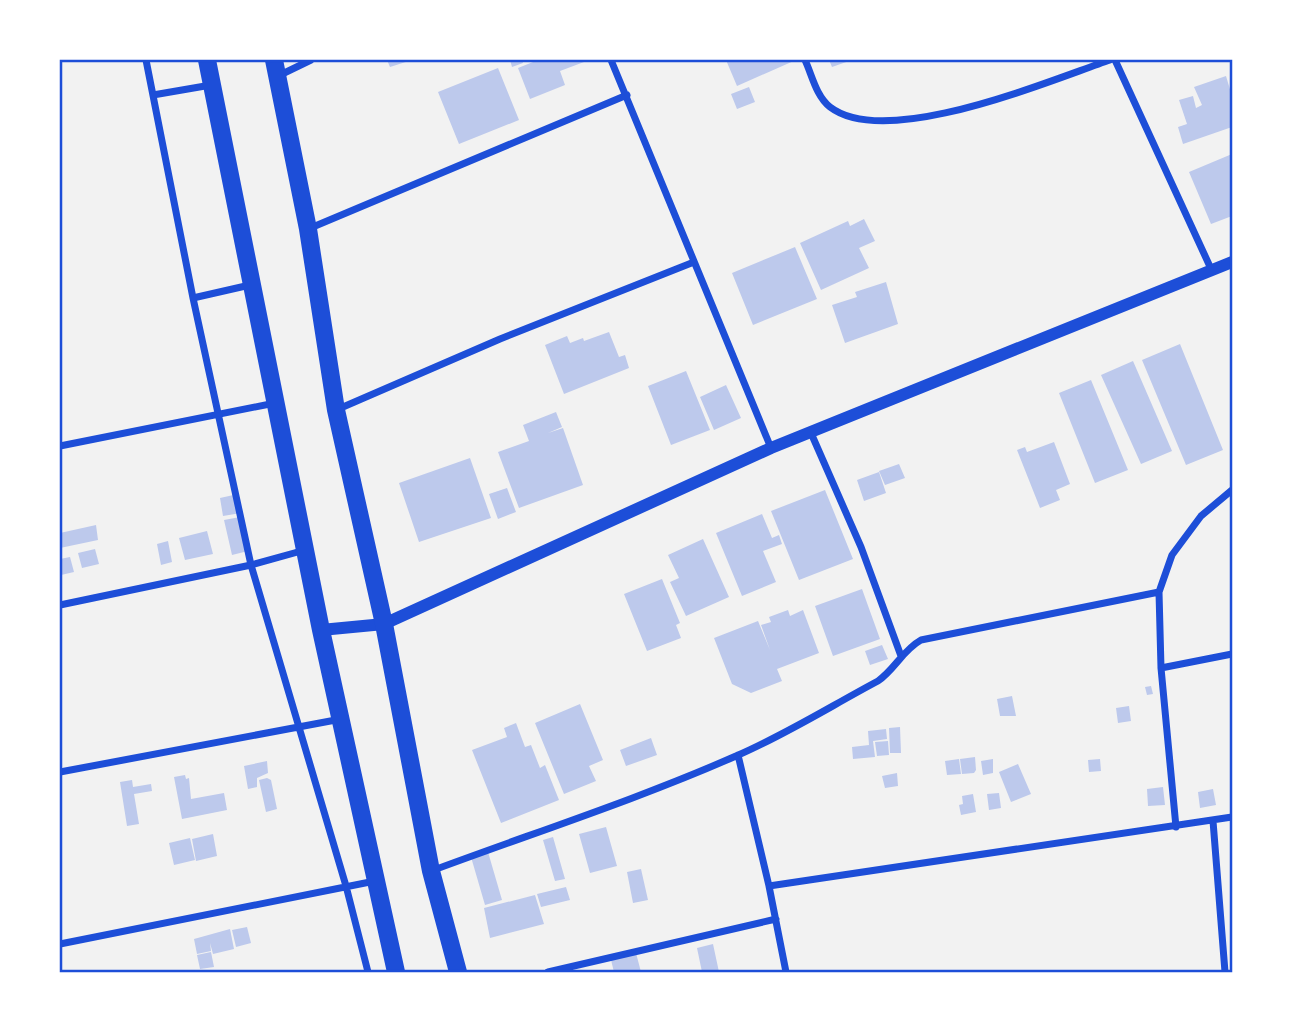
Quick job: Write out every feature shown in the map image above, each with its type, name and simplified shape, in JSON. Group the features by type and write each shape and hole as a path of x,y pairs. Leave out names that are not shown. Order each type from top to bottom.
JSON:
{"main road":[{"path":"207,60 321,630 396,972"},
{"path":"276,68 308,229 336,410 384,624 431,871 457,972"}],"street":[{"path":"146,60 217,415 251,565 346,886 368,972"},
{"path":"276,68 311,60"},
{"path":"611,60 771,449"},
{"path":"805,60 821,97 828,105 838,112 870,120 911,120 950,113 1110,60"},
{"path":"1115,60 1212,271"},
{"path":"153,95 213,85"},
{"path":"308,229 627,96"},
{"path":"336,410 500,339 694,262"},
{"path":"321,630 384,624 771,449 1233,262"},
{"path":"193,298 253,284"},
{"path":"60,446 276,403"},
{"path":"811,433 861,547 901,656"},
{"path":"1176,827 1161,668 1159,592 1172,555 1200,516 1233,490"},
{"path":"60,605 251,565 305,550"},
{"path":"431,871 529,834 595,814 738,755 878,681 912,645 935,636 1159,592"},
{"path":"1161,668 1233,654"},
{"path":"60,772 341,719"},
{"path":"738,755 786,972"},
{"path":"769,886 1233,817"},
{"path":"1213,821 1225,972"},
{"path":"60,944 376,881"},
{"path":"548,972 776,919"}],"building":[{"path":"387,60 412,60 390,67"},
{"path":"510,60 522,60 523,63 512,67"},
{"path":"532,60 584,62 560,71 565,85 530,99 518,68 533,62"},
{"path":"726,60 796,60 737,86"},
{"path":"829,60 852,60 832,67"},
{"path":"498,68 519,120 459,144 438,92"},
{"path":"1226,76 1232,96 1232,127 1183,144 1178,127 1187,124 1179,100 1193,96 1196,108 1202,105 1194,87"},
{"path":"749,87 755,102 737,109 731,94"},
{"path":"1232,154 1232,216 1211,224 1189,172"},
{"path":"864,219 875,241 859,248 869,268 821,290 800,243 848,221 850,226"},
{"path":"795,247 817,299 753,325 732,273"},
{"path":"886,282 898,324 845,343 832,305 857,297 855,292"},
{"path":"609,332 619,357 625,355 629,368 564,394 545,345 567,336 570,343"},
{"path":"1180,344 1223,450 1186,465 1142,360"},
{"path":"1133,361 1172,451 1141,464 1101,375"},
{"path":"686,371 710,430 671,445 648,386"},
{"path":"1091,380 1128,470 1095,483 1059,393"},
{"path":"726,385 741,418 714,430 700,397"},
{"path":"556,412 562,427 548,433 563,428 583,485 519,508 498,452 529,441 523,425"},
{"path":"1054,442 1070,484 1056,490 1060,500 1040,508 1017,450 1025,447 1027,452"},
{"path":"470,458 491,518 419,542 399,483"},
{"path":"899,464 905,478 885,485 879,471"},
{"path":"879,472 886,493 864,501 857,480"},
{"path":"507,488 516,512 498,519 489,494"},
{"path":"825,490 853,559 799,580 771,511"},
{"path":"238,494 241,513 223,516 220,498"},
{"path":"762,514 772,538 779,535 782,544 763,551 776,582 742,596 716,533"},
{"path":"240,517 248,551 232,555 224,520"},
{"path":"96,525 98,540 60,548 60,533"},
{"path":"207,531 213,554 185,560 179,538"},
{"path":"703,539 729,597 686,616 670,582 679,578 668,555"},
{"path":"168,541 172,562 161,565 157,544"},
{"path":"95,549 99,564 82,568 78,553"},
{"path":"70,557 74,572 61,575 60,559"},
{"path":"662,579 680,623 676,625 681,638 647,651 624,594"},
{"path":"862,589 880,639 833,656 815,606"},
{"path":"788,610 790,616 803,610 819,653 777,669 782,681 751,693 732,684 714,638 758,621 770,650 761,625 771,622 769,617"},
{"path":"882,645 888,659 870,665 865,651"},
{"path":"1151,686 1153,694 1147,695 1145,687"},
{"path":"1012,696 1016,716 1000,716 997,699"},
{"path":"580,704 603,760 589,766 596,781 564,794 535,723"},
{"path":"1129,706 1131,721 1118,723 1116,708"},
{"path":"516,723 525,747 531,745 540,768 545,765 559,800 501,823 472,750 507,737 504,728"},
{"path":"900,727 901,753 890,753 889,728"},
{"path":"886,729 887,739 873,741 875,757 853,759 852,747 869,745 868,731"},
{"path":"651,738 657,755 626,766 620,750"},
{"path":"888,741 889,755 877,756 875,742"},
{"path":"975,757 974,773 962,774 960,759"},
{"path":"959,759 961,774 947,775 945,761"},
{"path":"993,759 993,773 983,775 981,761"},
{"path":"1100,759 1101,771 1089,772 1088,760"},
{"path":"267,761 268,773 257,778 257,787 248,789 244,766"},
{"path":"1018,764 1031,794 1011,802 999,772"},
{"path":"897,773 898,786 885,788 882,776"},
{"path":"185,775 186,779 189,778 191,799 224,793 227,810 182,819 174,777"},
{"path":"132,780 133,787 151,784 152,791 134,794 139,824 127,826 120,782"},
{"path":"259,780 271,780 277,809 266,812"},
{"path":"1163,787 1165,805 1148,806 1147,789"},
{"path":"1213,789 1216,805 1200,808 1198,792"},
{"path":"999,793 1001,808 989,810 987,794"},
{"path":"973,794 976,812 961,815 959,805 963,804 962,796"},
{"path":"606,827 617,866 590,873 579,834"},
{"path":"213,834 217,856 196,861 192,839"},
{"path":"553,837 565,879 555,881 543,840"},
{"path":"190,838 195,860 174,865 169,843"},
{"path":"488,852 502,900 485,905 471,857"},
{"path":"641,869 648,900 633,903 627,872"},
{"path":"566,887 570,900 541,907 537,894"},
{"path":"535,895 544,924 490,938 484,908"},
{"path":"247,927 251,943 236,947 232,930"},
{"path":"230,929 234,949 213,954 210,943 211,951 197,954 194,939"},
{"path":"713,944 719,972 702,972 697,948"},
{"path":"211,952 214,967 200,969 197,955"},
{"path":"636,953 641,972 614,972 611,960"}]}
